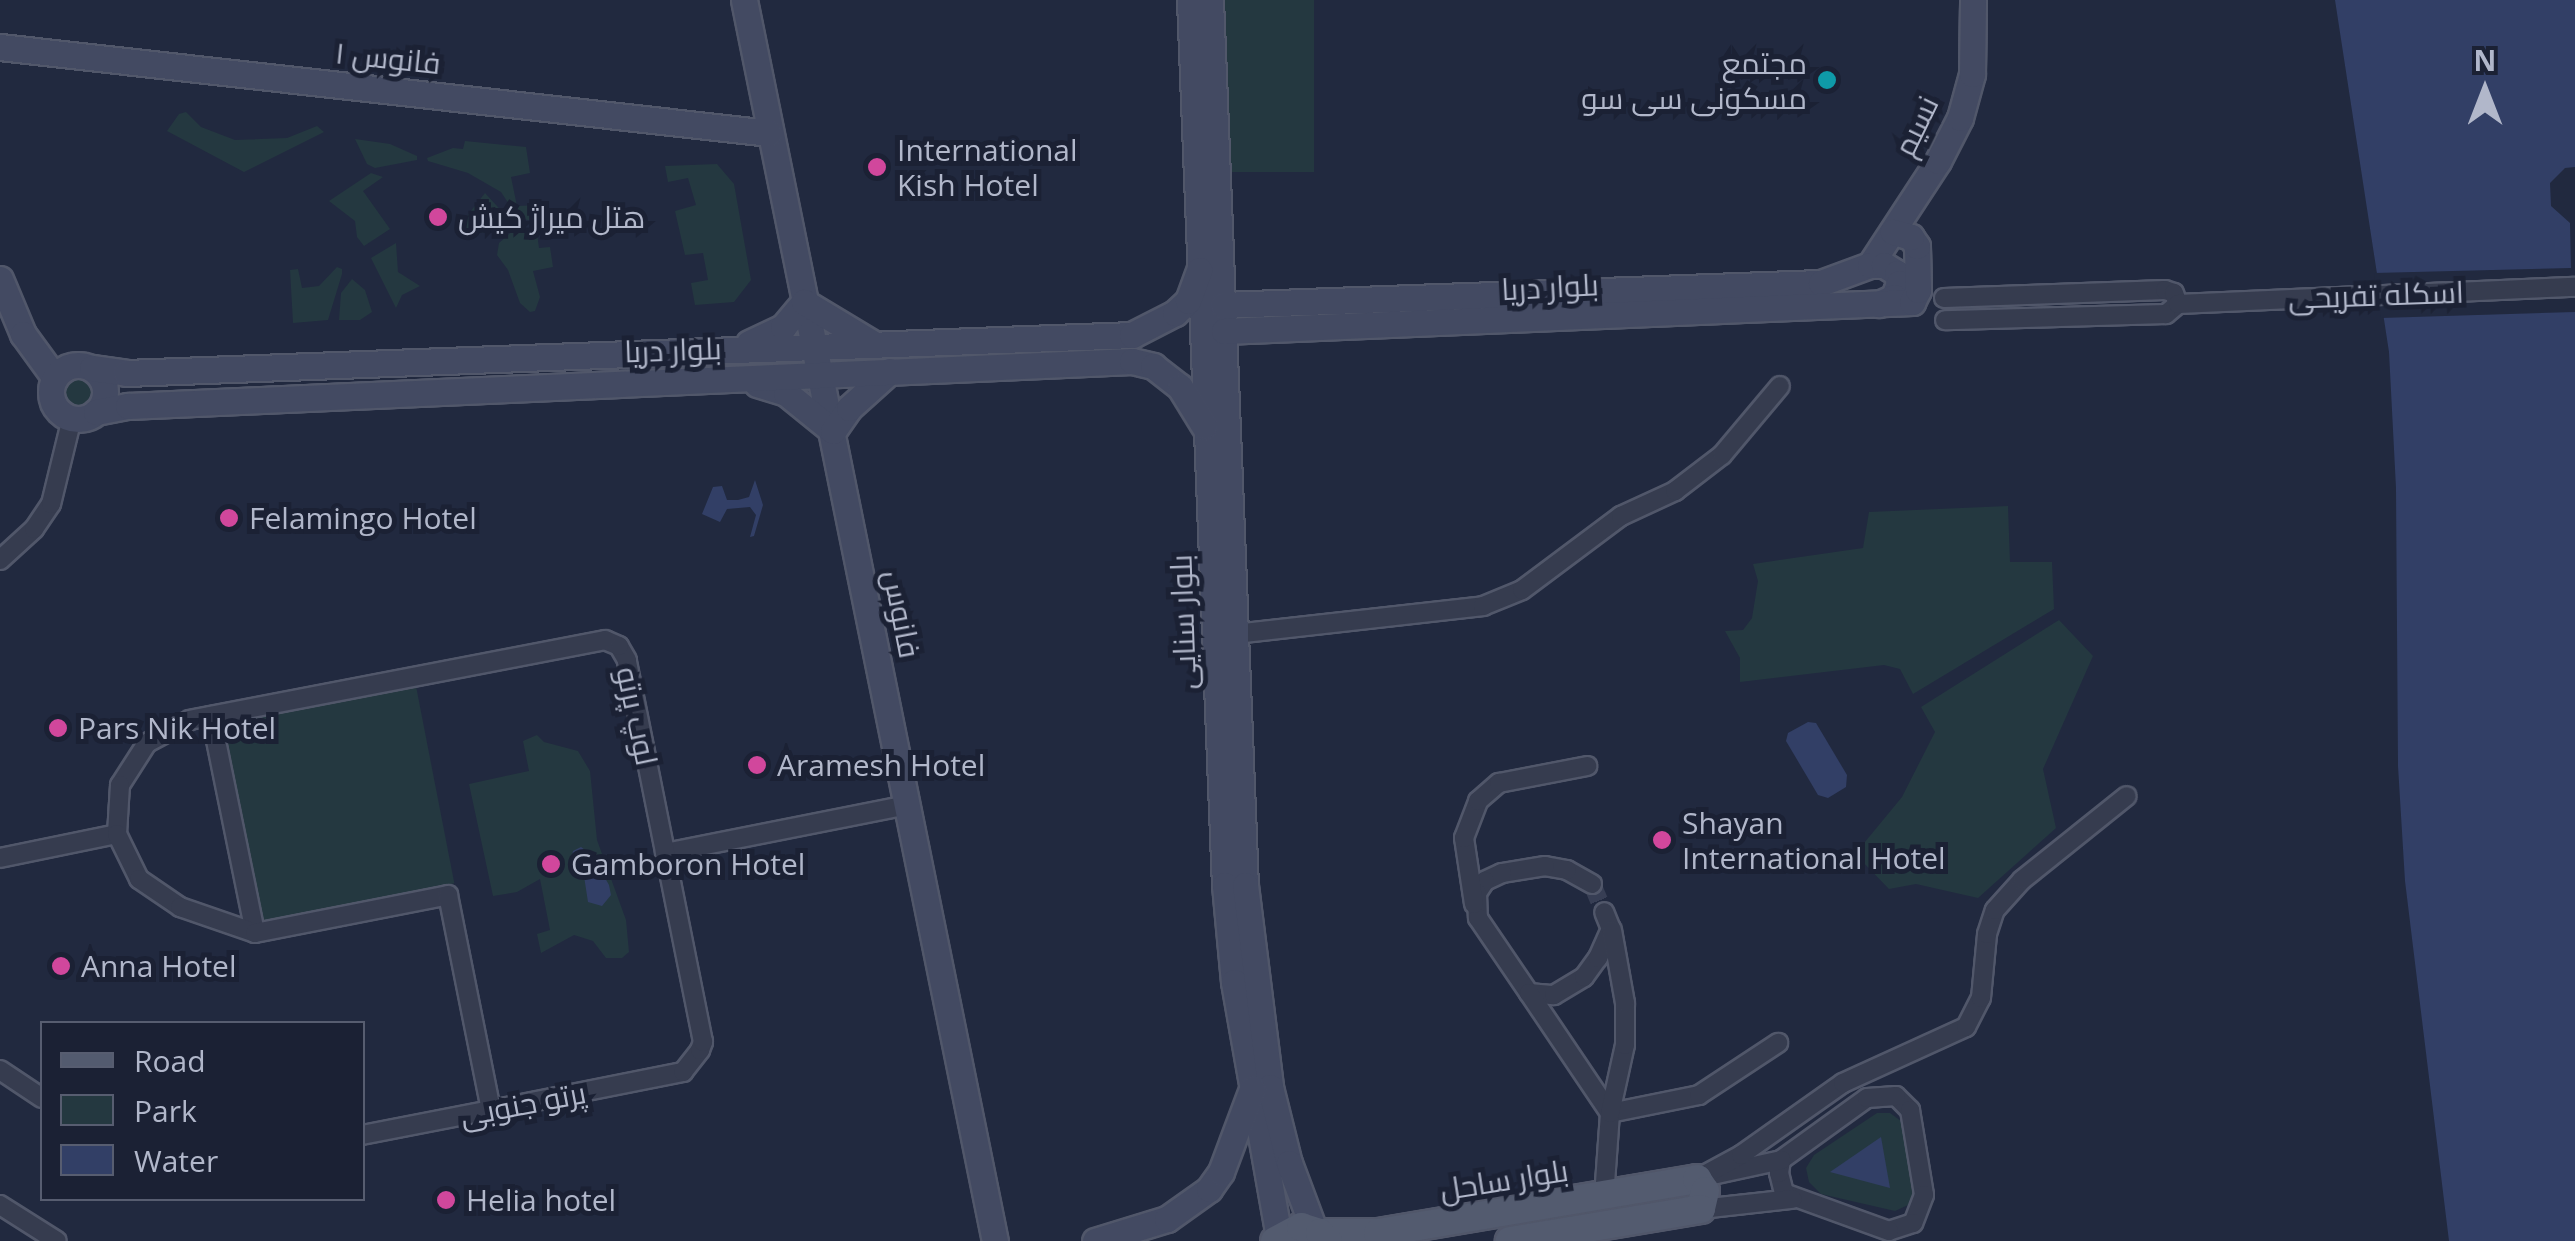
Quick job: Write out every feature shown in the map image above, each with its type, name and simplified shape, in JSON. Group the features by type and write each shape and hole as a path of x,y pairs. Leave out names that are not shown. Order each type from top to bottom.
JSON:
{"main road":[{"name":"فانوس","path":"744,0 768,134 833,432 995,1241"},
{"name":"بلوار سنایی","path":"1190,0 1225,885 1276,1240"},
{"name":"بلوار سنایی","path":"1210,0 1253,979 1288,1163 1321,1234"},
{"name":"نسیم","path":"1870,265 1894,232 1960,118 1972,74 1973,0"},
{"name":"فانوس ۱","path":"0,48 768,134"},
{"name":"بلوار دریا","path":"1224,318 1628,303 1912,302 1918,290 1917,246 1911,237 1894,232"},
{"name":"بلوار دریا","path":"92,368 126,373 1132,335 1160,324 1188,301 1203,255"},
{"name":"بلوار دریا","path":"1628,303 1821,282 1870,265"},
{"path":"1870,265 1892,268 1899,283 1894,297 1878,304"},
{"path":"0,279 24,334 55,378 53,402 84,415 105,389 92,368 76,365 55,378"},
{"path":"741,347 782,327 804,302 876,346"},
{"name":"بلوار دریا","path":"84,415 147,406 1132,361 1152,366 1180,386 1201,416 1209,444"},
{"path":"742,380 786,393 833,432 849,408 890,371"},
{"path":"1095,1241 1167,1219 1209,1189 1221,1172 1252,1089"},
{"path":"1697,1179 1706,1191 1701,1210"},
{"name":"بلوار ساحل","path":"1276,1240 1291,1229 1321,1234 1378,1233 1697,1179"},
{"name":"بلوار ساحل","path":"1510,1241 1701,1210"}],"street":[{"name":"اسکله تفریحی","path":"2178,304 2575,287"},
{"path":"1944,298 2165,290 2174,293 2178,304 2166,314 1945,320"},
{"path":"1235,634 1483,606 1522,590 1621,516 1675,491 1722,455 1780,386"},
{"path":"0,560 34,529 51,504 84,415"},
{"name":"لوپ پرتو","path":"117,834 120,785 136,756 160,733 211,716 597,640 612,642 627,660 703,1042 683,1072"},
{"path":"211,716 254,933"},
{"path":"1587,766 1499,783 1478,801 1464,838 1467,876 1478,918 1610,1113"},
{"path":"1697,1179 1741,1155 1843,1083 1966,1027 1980,998 1987,934 1996,910 2022,880 2127,796"},
{"path":"665,853 908,805"},
{"path":"0,858 117,834 129,866 151,891 180,907 254,933 448,895 491,1110"},
{"path":"1478,918 1477,893 1484,881 1502,872 1545,866 1567,870 1592,884"},
{"path":"1529,993 1554,995 1569,990 1598,958 1608,921 1625,1003 1625,1031 1610,1113 1604,1197"},
{"path":"1610,1113 1699,1096 1778,1043"},
{"path":"0,1070 40,1097"},
{"name":"پرتو جنوبی","path":"365,1134 683,1072"},
{"path":"1697,1179 1781,1160 1867,1098 1896,1096 1910,1110 1924,1196 1913,1223 1888,1231 1792,1199 1701,1210"},
{"path":"1781,1160 1780,1182 1792,1199"},
{"path":"0,1205 58,1241"}],"green space":[{"path":"1222,0 1314,0 1314,172 1222,172"},
{"path":"186,112 201,127 235,140 287,138 317,126 324,132 244,172 167,131 179,114"},
{"path":"355,139 390,144 417,156 417,160 375,168 367,164"},
{"path":"465,141 526,147 530,173 511,177 517,206 540,205 543,223 518,218 501,192 468,173 428,161 427,158 453,148 463,149"},
{"path":"717,164 734,184 751,280 734,302 695,305 691,283 708,280 703,253 685,255 675,211 696,205 688,178 668,182 665,166"},
{"path":"371,173 383,177 363,191 390,229 364,246 357,237 355,221 329,201"},
{"path":"485,193 508,218 507,225 490,233 456,230"},
{"path":"516,228 537,233 539,248 550,247 553,267 533,271 540,297 535,311 530,312 520,303 508,270 497,255 499,243"},
{"path":"396,243 398,272 420,286 402,295 396,308 371,258"},
{"path":"337,267 342,274 328,320 293,323 290,270 298,269 302,288 319,286"},
{"path":"352,279 365,290 372,312 360,320 339,320 341,293"},
{"path":"78,373 91,379 97,392 91,405 78,411 65,405 59,392 65,379"},
{"path":"2008,506 2010,562 2052,562 2054,609 1913,694 1900,669 1884,665 1740,682 1740,658 1725,631 1743,630 1752,618 1758,581 1753,564 1863,548 1869,512"},
{"path":"2059,620 2093,656 2043,769 2056,828 1978,898 1916,884 1889,889 1855,854 1902,797 1935,732 1921,707"},
{"path":"416,686 454,883 261,921 223,724"},
{"path":"537,735 544,742 578,751 590,771 597,840 626,920 629,952 622,958 606,958 593,941 574,935 541,953 537,934 550,930 540,879 517,892 493,896 469,784 529,771 523,741"},
{"path":"1877,1113 1890,1113 1901,1121 1913,1194 1908,1205 1895,1211 1821,1194 1809,1182 1806,1168 1814,1155"}],"water":[{"path":"2335,0 2575,0 2575,1241 2449,1241 2405,881 2398,766 2396,488 2389,352"},
{"path":"755,480 763,505 754,536 750,537 756,515 750,507 727,509 720,522 702,514 713,487 722,486 727,500 738,500 749,497"},
{"path":"1808,722 1816,723 1847,775 1846,787 1828,798 1818,795 1786,741 1788,733"},
{"path":"581,847 592,855 609,885 611,895 602,906 588,902 584,876 571,860 573,851"},
{"path":"1881,1137 1890,1188 1830,1172"}],"pier":[{"path":"2575,167 2575,312 2381,318 2374,273 2571,268 2570,223 2551,206 2550,183 2565,168"}],"tunnel":[{"path":"1592,884 1604,912"}],"place":[{"name":"مجتمع مسکونی سی سو","path":"1827,80"},
{"name":"International Kish Hotel","path":"877,167"},
{"name":"هتل میراژ کیش","path":"438,217"},
{"name":"Felamingo Hotel","path":"229,518"},
{"name":"Pars Nik Hotel","path":"58,728"},
{"name":"Aramesh Hotel","path":"757,765"},
{"name":"Shayan International Hotel","path":"1662,840"},
{"name":"Gamboron Hotel","path":"551,864"},
{"name":"Anna Hotel","path":"61,966"},
{"name":"Helia hotel","path":"446,1200"}]}
